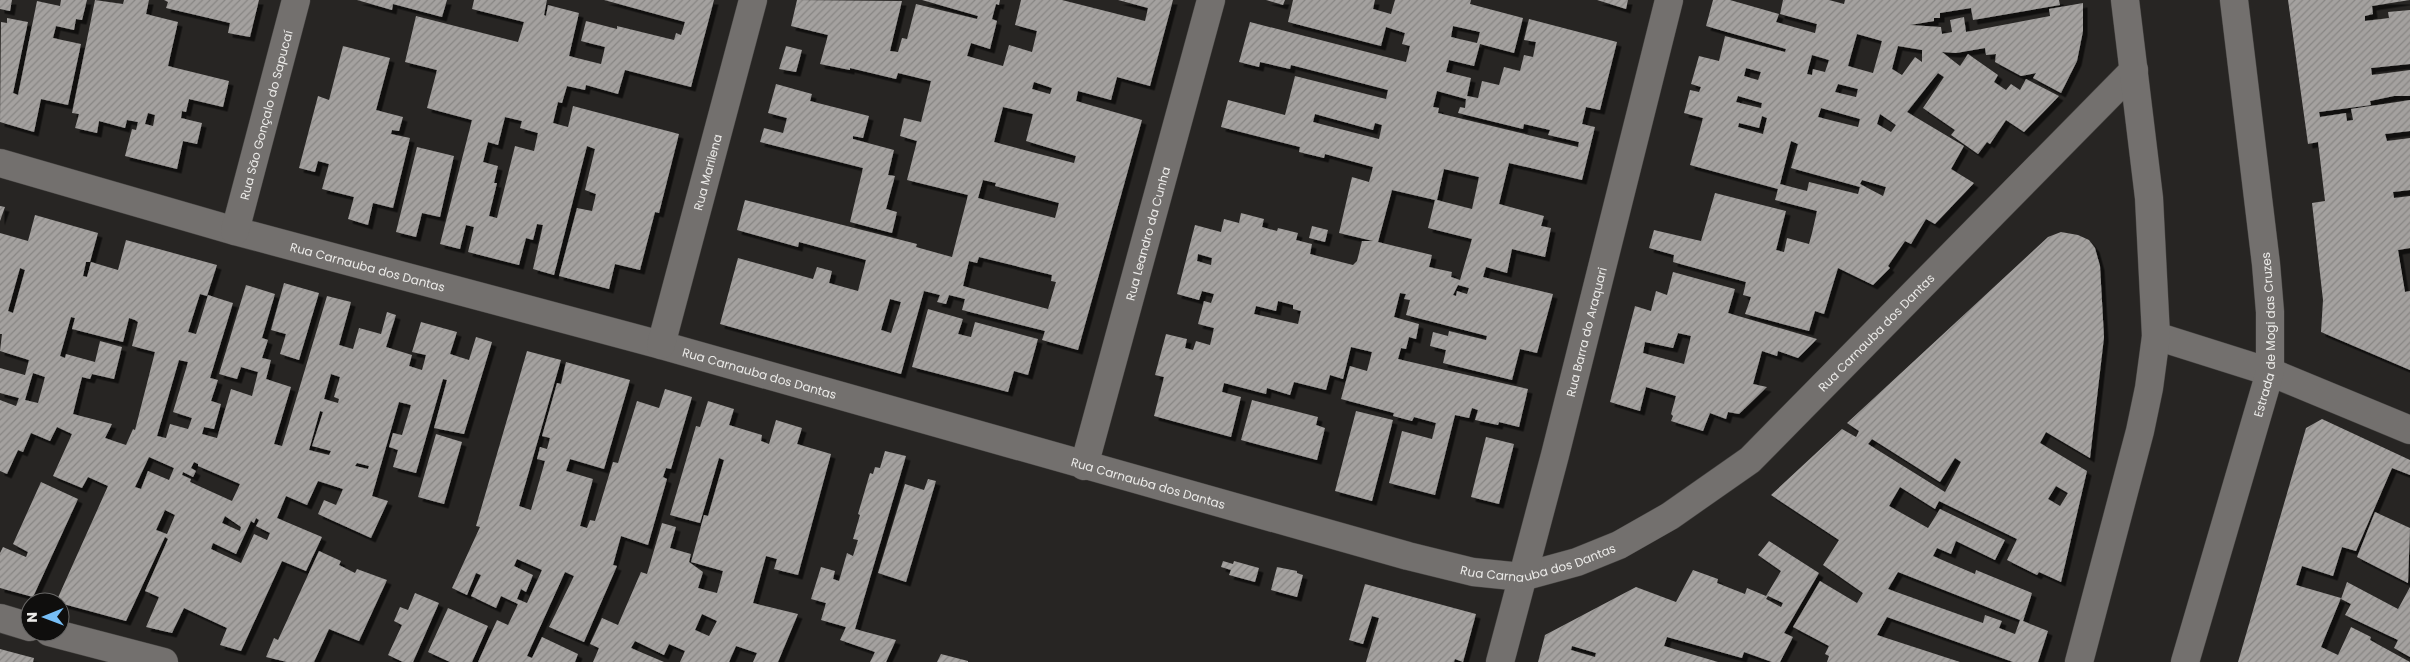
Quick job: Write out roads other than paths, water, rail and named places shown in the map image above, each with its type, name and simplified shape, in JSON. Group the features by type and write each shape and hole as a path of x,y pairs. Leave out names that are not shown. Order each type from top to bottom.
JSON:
{"street":[{"name":"Rua São Gonçalo do Sapucaí","path":"236,231 296,0"},
{"name":"Rua Marilena","path":"661,345 753,0"},
{"name":"Rua Leandro da Cunha","path":"1084,466 1211,0"},
{"name":"Rua Barra do Araquari","path":"1500,662 1555,455 1669,0"},
{"path":"2079,662 2140,431 2149,388 2156,336 2149,198 2125,0"},
{"name":"Estrada de Mogi das Cruzes","path":"2185,662 2270,372 2270,312 2266,264 2234,0"},
{"name":"Rua Carnauba dos Dantas","path":"0,163 236,231 661,345 1408,556 1473,572 1522,578 1577,562 1618,545 1670,516 1750,460 2134,70"},
{"path":"2156,336 2270,372 2410,430"},
{"path":"0,618 20,624"},
{"path":"70,637 164,662"}]}
